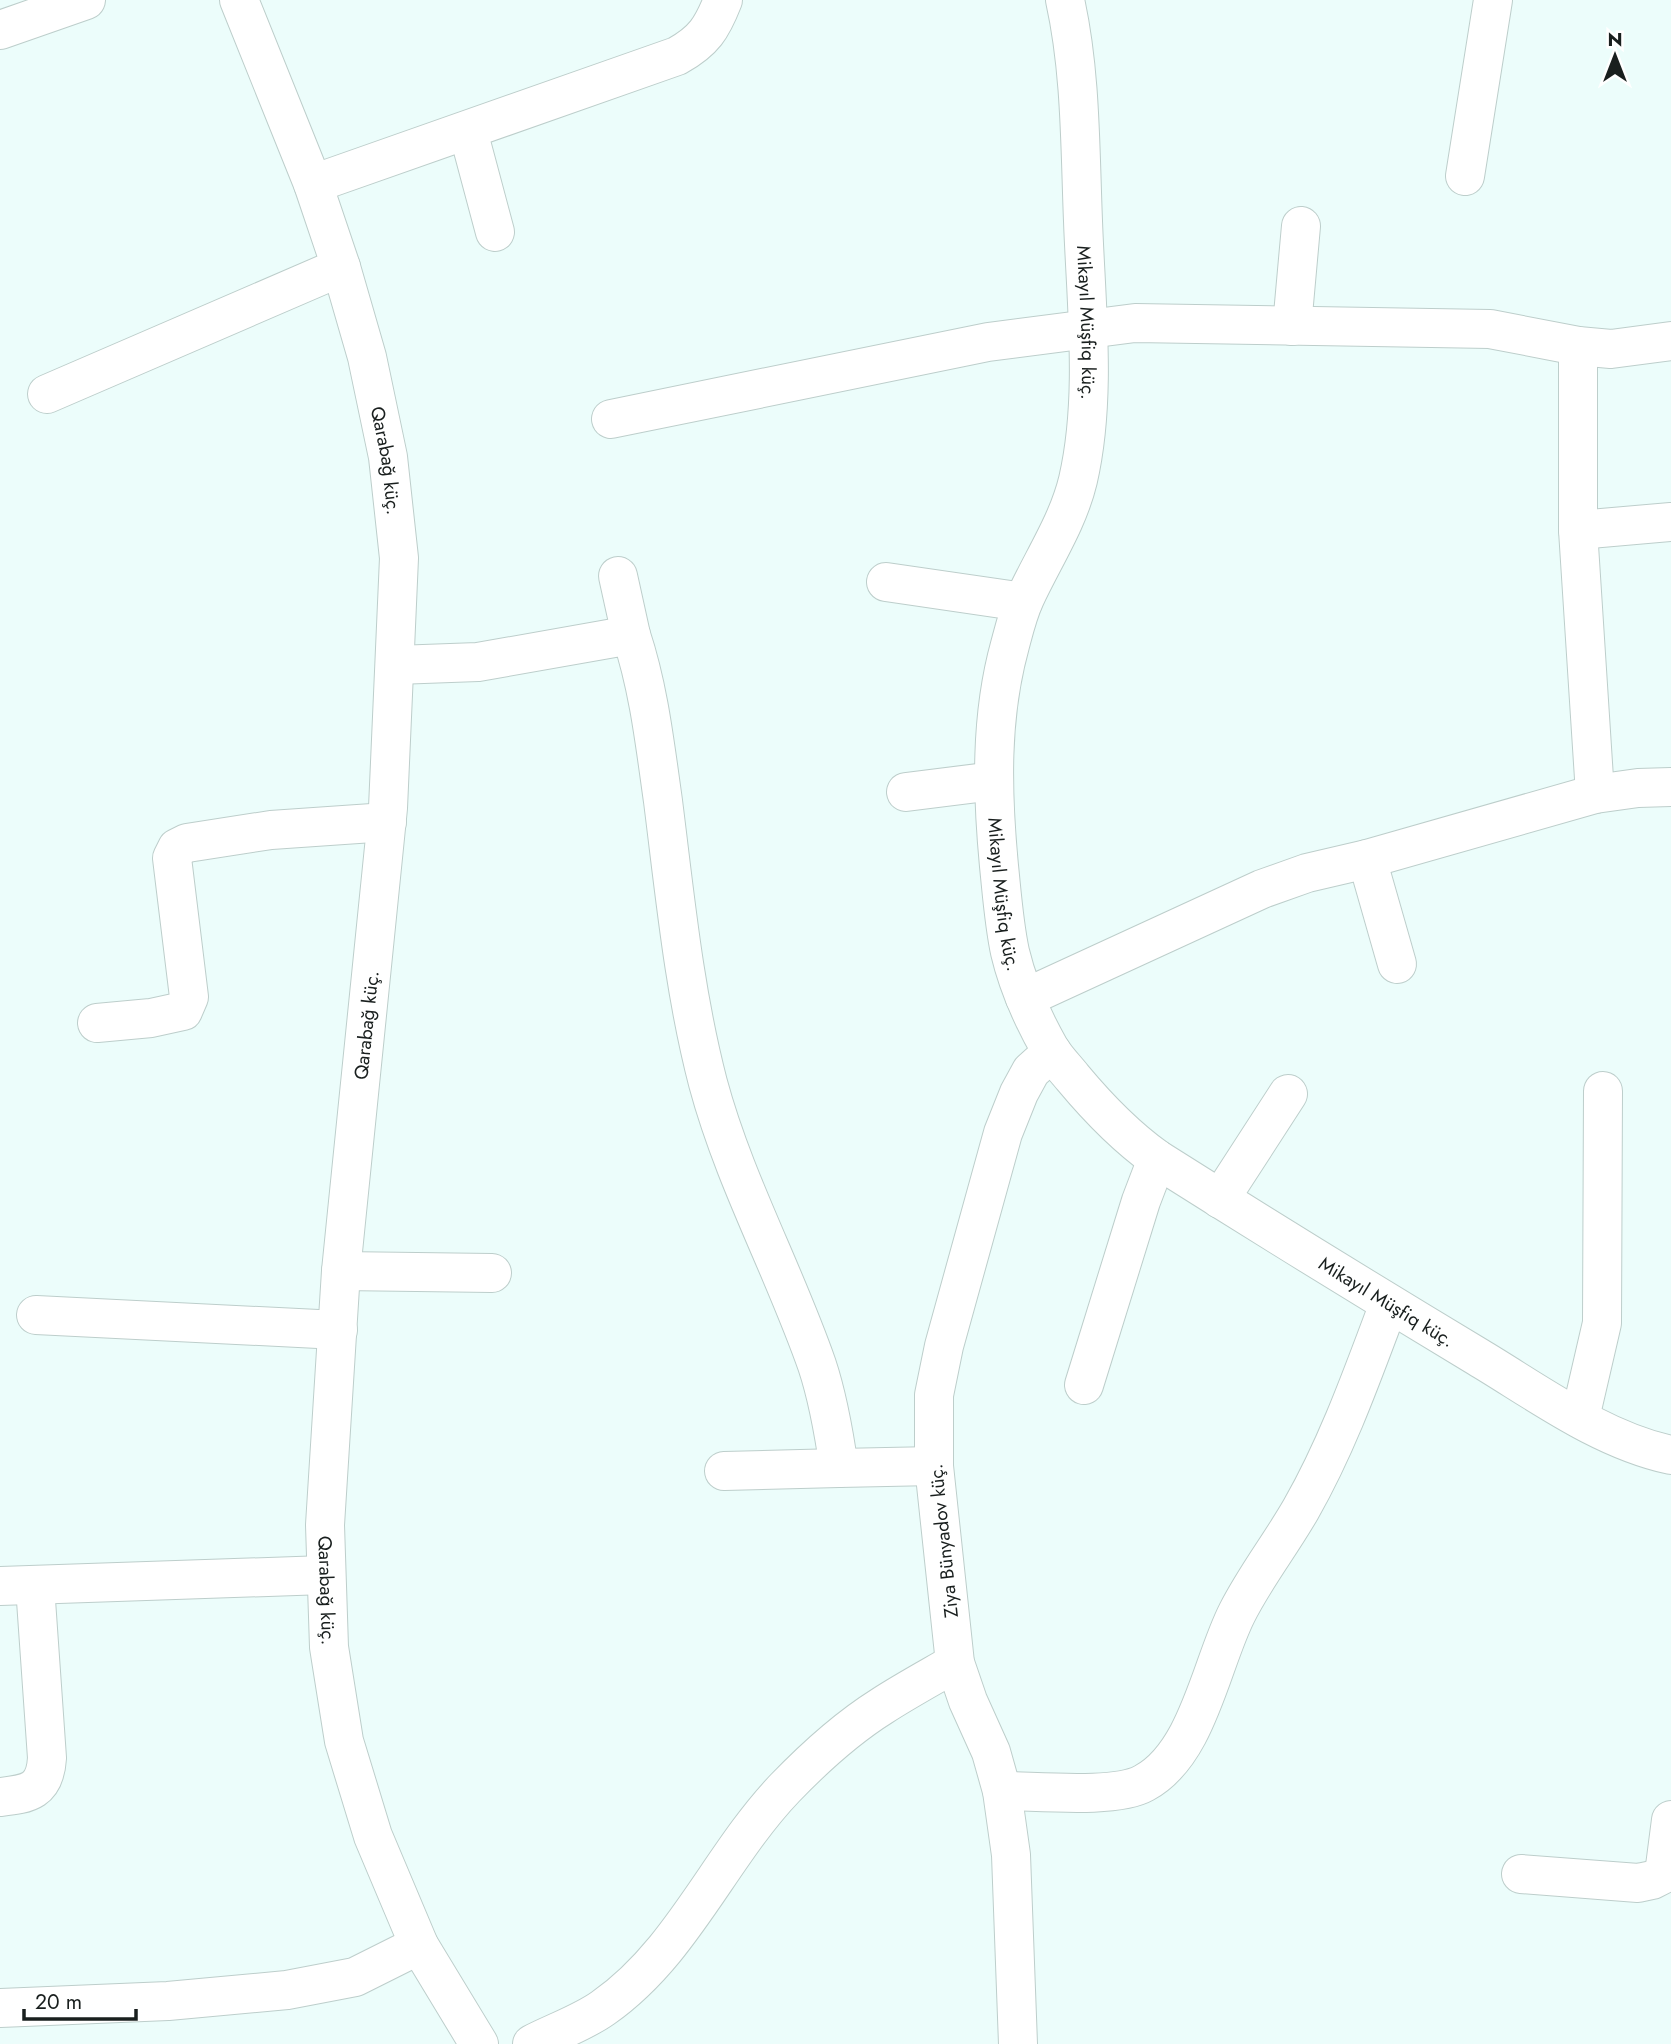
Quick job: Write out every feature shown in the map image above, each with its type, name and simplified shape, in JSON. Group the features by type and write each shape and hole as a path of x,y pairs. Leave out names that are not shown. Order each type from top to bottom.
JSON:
{"street":[{"path":"0,30 86,0"},
{"name":"Qarabağ küç.","path":"239,0 313,184 367,357 388,457 399,558 387,822 341,1271 325,1525 329,1647 344,1741 373,1836 419,1945 479,2044"},
{"path":"313,184 677,56 695,46 713,26 723,0"},
{"name":"Mikayıl Müşfiq küç.","path":"1065,0 1076,71 1089,382 1078,480 1068,512 1023,602 1009,648 1000,690 993,782 1005,915 1011,953 1025,998 1052,1052 1098,1107 1132,1140 1157,1159 1389,1304 1580,1418 1629,1442 1671,1455"},
{"path":"1465,176 1493,0"},
{"path":"468,131 495,232"},
{"path":"1292,326 1301,226"},
{"path":"47,394 341,267"},
{"path":"611,419 988,342 1135,323 1490,329 1578,346 1611,349 1671,341"},
{"path":"1578,346 1578,530 1595,794"},
{"path":"1578,530 1671,522"},
{"path":"618,576 648,695 688,996 709,1085 737,1167 817,1366 832,1423 839,1468"},
{"path":"886,582 1023,602"},
{"path":"396,666 478,662 632,635"},
{"path":"906,792 993,782"},
{"path":"1025,998 1262,889 1307,873 1367,859 1595,794 1671,787"},
{"path":"97,1023 151,1018 183,1011 189,997 172,858 177,848 271,830 387,822"},
{"path":"1367,859 1397,964"},
{"name":"Ziya Bünyadov küç.","path":"1018,2044 1011,1855 1002,1791 991,1752 955,1663 934,1466 934,1395 944,1346 999,1146 1019,1093 1031,1071 1052,1052"},
{"path":"1580,1418 1602,1323 1603,1091"},
{"path":"1220,1199 1288,1094"},
{"path":"1084,1385 1141,1201 1157,1159"},
{"path":"341,1271 492,1273"},
{"path":"1002,1791 1113,1791 1143,1784 1169,1764 1201,1710 1236,1614 1302,1508 1341,1430 1389,1304"},
{"path":"36,1315 338,1330"},
{"path":"724,1471 934,1466"},
{"path":"0,1797 23,1795 38,1787 46,1772 17,1586 325,1575"},
{"path":"532,2044 602,2009 642,1975 673,1941 733,1854 784,1789 828,1748 880,1707 955,1663"},
{"path":"1521,1874 1638,1884 1652,1880 1664,1874 1671,1820"},
{"path":"0,2008 168,2001 287,1990 355,1977 419,1945"}]}
